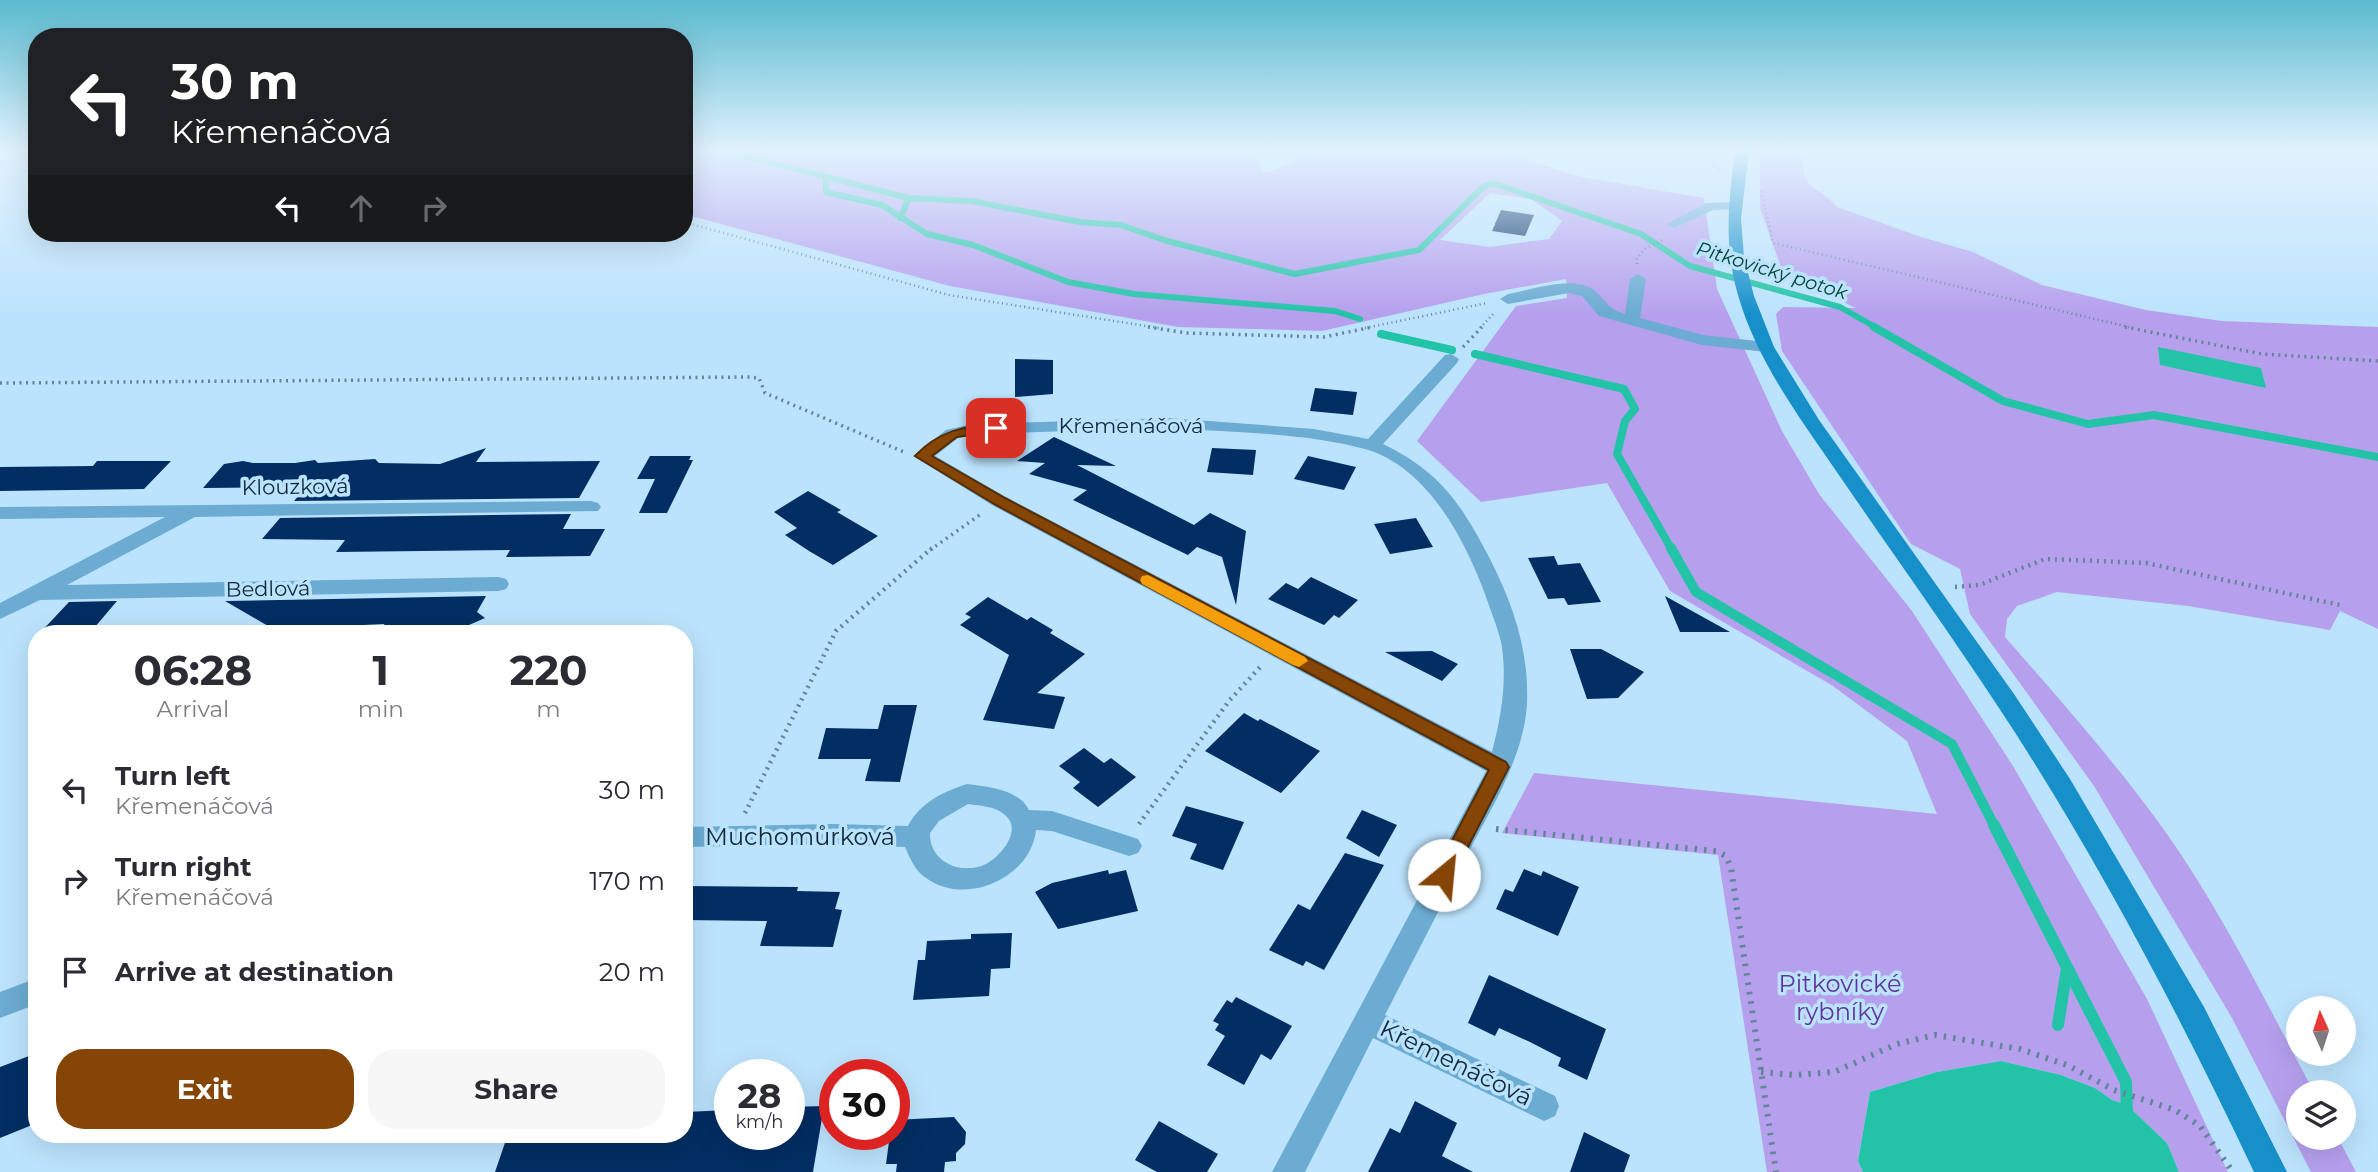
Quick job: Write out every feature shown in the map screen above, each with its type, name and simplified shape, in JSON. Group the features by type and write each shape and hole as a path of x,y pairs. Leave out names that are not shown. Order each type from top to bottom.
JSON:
{"street":[{"path":"1671,231 1711,206 1735,206 1737,257 1746,296 1766,347 1811,421 2006,700 2122,887 2194,1016 2271,1172"},
{"path":"1632,321 1639,279"},
{"path":"1508,299 1569,288 1588,293 1605,313 1702,340 1766,347"},
{"path":"1372,445 1451,359"},
{"name":"Křemenáčová","path":"922,456 952,434 972,429 1169,423 1314,434 1372,445 1398,458 1427,479 1456,513 1493,586 1513,645 1515,705 1500,767 1288,1172"},
{"path":"922,456 999,501 1500,767"},
{"name":"Klouzková","path":"0,513 591,507"},
{"name":"Bedlová","path":"0,612 193,511"},
{"name":"Bedlová","path":"37,593 499,584"},
{"name":"Muchomůrková","path":"967,794 992,794 1012,804 1024,820 1024,841 1011,861 989,875 962,879 937,872 921,857 917,837 925,817 943,802 967,794"},
{"path":"1024,820 1052,821 1127,845"},
{"name":"Muchomůrková","path":"693,837 917,837"},
{"path":"0,1005 28,994"},
{"name":"Křemenáčová","path":"1367,1021 1544,1106"}],"path":[{"path":"1764,205 1773,243 1809,253 2121,326 2262,354 2378,360"},
{"path":"693,224 950,295 1187,333 1324,338 1508,299"},
{"path":"1637,258 1645,248 1671,231"},
{"path":"1451,359 1508,299"},
{"path":"0,383 750,377 759,378 765,393 786,404 898,451 922,456"},
{"path":"734,835 836,631 940,542 999,501"},
{"path":"1928,588 1979,585 2045,559 2146,563 2340,605"},
{"path":"1127,845 1229,701 1276,649"},
{"path":"1470,826 1716,851 1726,856 1731,868 1776,1172"},
{"path":"1761,1072 1794,1076 1834,1072 1897,1044 1935,1035 2020,1049 2067,1065 2114,1090 2175,1110 2200,1126 2233,1172"}],"green space":[{"name":"Pitkovické rybníky","path":"693,205 1478,205 1440,240 1489,247 1549,239 1562,221 1539,205 1705,205 1717,289 1782,431 1819,494 1912,611 2013,766 2147,999 2228,1172 2179,1172 2167,1143 2127,1105 2112,1100 2095,1088 2061,1075 2001,1061 1937,1072 1870,1092 1858,1161 1863,1172 1767,1172 1718,855 1502,833 1534,773 1937,814 1907,741 1833,686 1670,591 1607,483 1481,502 1417,441 1516,306 1567,298 1566,279 1484,294 1322,331 1178,327 950,286 693,216"},
{"path":"1760,205 1835,205 1921,237 1973,252 2042,285 2146,310 2222,321 2378,327 2378,629 2340,611 2330,630 2188,606 2057,592 2017,606 2007,619 2005,637 2088,733 2167,834 2207,896 2262,993 2286,1039 2286,1066 2300,1066 2308,1080 2286,1080 2286,1123 2232,1018 2094,786 1970,614 1960,569 1911,544 1782,351 1776,314 1783,307 1856,308 1783,273"},
{"path":"2300,1150 2344,1150 2356,1172 2311,1172"}],"shaded area":[{"path":"2158,347 2261,368 2266,388 2160,365"},
{"path":"2001,1061 2061,1075 2095,1088 2112,1100 2127,1105 2167,1143 2179,1172 1863,1172 1858,1161 1870,1092 1937,1072"}],"building":[{"path":"1501,210 1534,215 1525,236 1492,231"},
{"path":"1015,359 1053,360 1053,394 1015,397"},
{"path":"1315,388 1357,392 1353,415 1310,411"},
{"path":"1054,437 1116,466 1077,465 1194,525 1210,513 1246,531 1236,605 1222,557 1197,547 1188,555 1073,500 1087,490 1029,474 1045,463 1017,461"},
{"path":"486,448 476,462 600,461 579,498 294,501 306,487 203,488 224,464 243,461 295,463 315,460 318,463 375,459 379,463 440,464"},
{"path":"1212,448 1256,450 1253,475 1207,472"},
{"path":"650,456 691,456 689,460 693,460 667,513 639,513 655,479 637,479"},
{"path":"1308,456 1356,467 1344,490 1294,479"},
{"path":"97,461 171,461 144,489 0,491 0,467 93,466"},
{"path":"808,491 878,536 833,565 809,551 785,535 797,528 774,512"},
{"path":"571,514 563,529 605,529 590,556 506,557 510,550 336,552 345,540 262,539 280,518"},
{"path":"1416,518 1433,547 1390,554 1374,524"},
{"path":"1554,556 1558,565 1580,563 1601,602 1568,605 1564,598 1548,599 1528,558"},
{"path":"1311,577 1358,600 1339,618 1334,615 1324,625 1268,599 1286,583 1298,589"},
{"path":"486,596 477,612 485,618 469,625 266,625 225,601"},
{"path":"1665,596 1730,632 1680,632"},
{"path":"988,597 1027,620 1031,617 1053,630 1050,633 1085,654 1037,693 1065,697 1054,729 983,720 1009,655 960,625 971,617 965,614"},
{"path":"117,601 97,625 47,625 69,602"},
{"path":"1570,649 1601,649 1644,672 1618,698 1587,699"},
{"path":"1432,651 1458,664 1442,681 1385,652"},
{"path":"884,705 917,705 900,782 865,781 871,759 818,759 826,728 878,729"},
{"path":"1244,713 1320,751 1281,793 1205,751"},
{"path":"1084,748 1104,763 1111,758 1136,777 1098,807 1073,788 1080,782 1059,766"},
{"path":"1186,806 1244,822 1223,870 1190,859 1197,844 1172,836"},
{"path":"1362,810 1397,825 1379,857 1346,838"},
{"path":"1345,853 1384,865 1324,970 1306,961 1303,966 1269,950 1298,904 1310,910"},
{"path":"1524,869 1541,876 1543,871 1579,887 1558,936 1496,909 1505,889 1513,892"},
{"path":"1108,870 1109,874 1126,870 1138,911 1058,929 1035,892 1052,883"},
{"path":"693,886 798,887 797,891 840,892 835,909 842,910 833,947 760,946 767,921 693,920"},
{"path":"1012,933 1010,968 991,969 989,996 913,1000 918,960 925,960 927,941 971,939 971,934"},
{"path":"1489,975 1606,1029 1587,1080 1558,1066 1561,1058 1530,1042 1499,1028 1495,1036 1468,1023"},
{"path":"1236,997 1292,1026 1271,1060 1261,1054 1244,1085 1207,1065 1225,1036 1215,1030 1219,1024 1213,1021 1227,1000 1232,1003"},
{"path":"28,1056 28,1127 0,1138 0,1067"},
{"path":"1415,1101 1457,1123 1442,1156 1473,1172 1368,1172 1390,1128 1400,1133"},
{"path":"819,1106 819,1136 813,1172 495,1172 505,1143 693,1143 693,1112 714,1111 714,1150 805,1150 805,1107"},
{"path":"954,1117 966,1132 965,1144 956,1153 956,1161 945,1162 944,1172 896,1172 897,1164 886,1164 888,1150 910,1150 910,1119"},
{"path":"1159,1121 1218,1154 1207,1172 1157,1172 1135,1160"},
{"path":"1584,1132 1630,1155 1624,1172 1570,1172"}],"waterway":[{"path":"881,205 900,217"},
{"path":"900,217 906,205"},
{"name":"Pitkovický potok","path":"990,205 1080,222 1121,225 1167,241 1295,274 1419,250 1465,205"},
{"name":"Pitkovický potok","path":"1556,205 1641,234 1690,266 1840,307 1877,328"},
{"path":"900,217 927,234 973,245 1068,282 1134,294 1335,311 1360,319"},
{"name":"Pitkovický potok","path":"1874,327 2003,401 2088,424 2154,415 2378,457"},
{"path":"1381,334 1452,350"},
{"path":"1475,354 1624,389 1635,409 1625,421 1617,454 1672,550"},
{"path":"1671,548 1696,592 1952,744 1995,827"},
{"path":"1994,825 2126,1082 2127,1114"},
{"path":"2058,1025 2067,968"}],"slow traffic":[{"path":"1148,580 1299,661"}],"route":[{"path":"996,428 972,429 952,434 922,456 999,501 1500,767 1444,875"}]}
